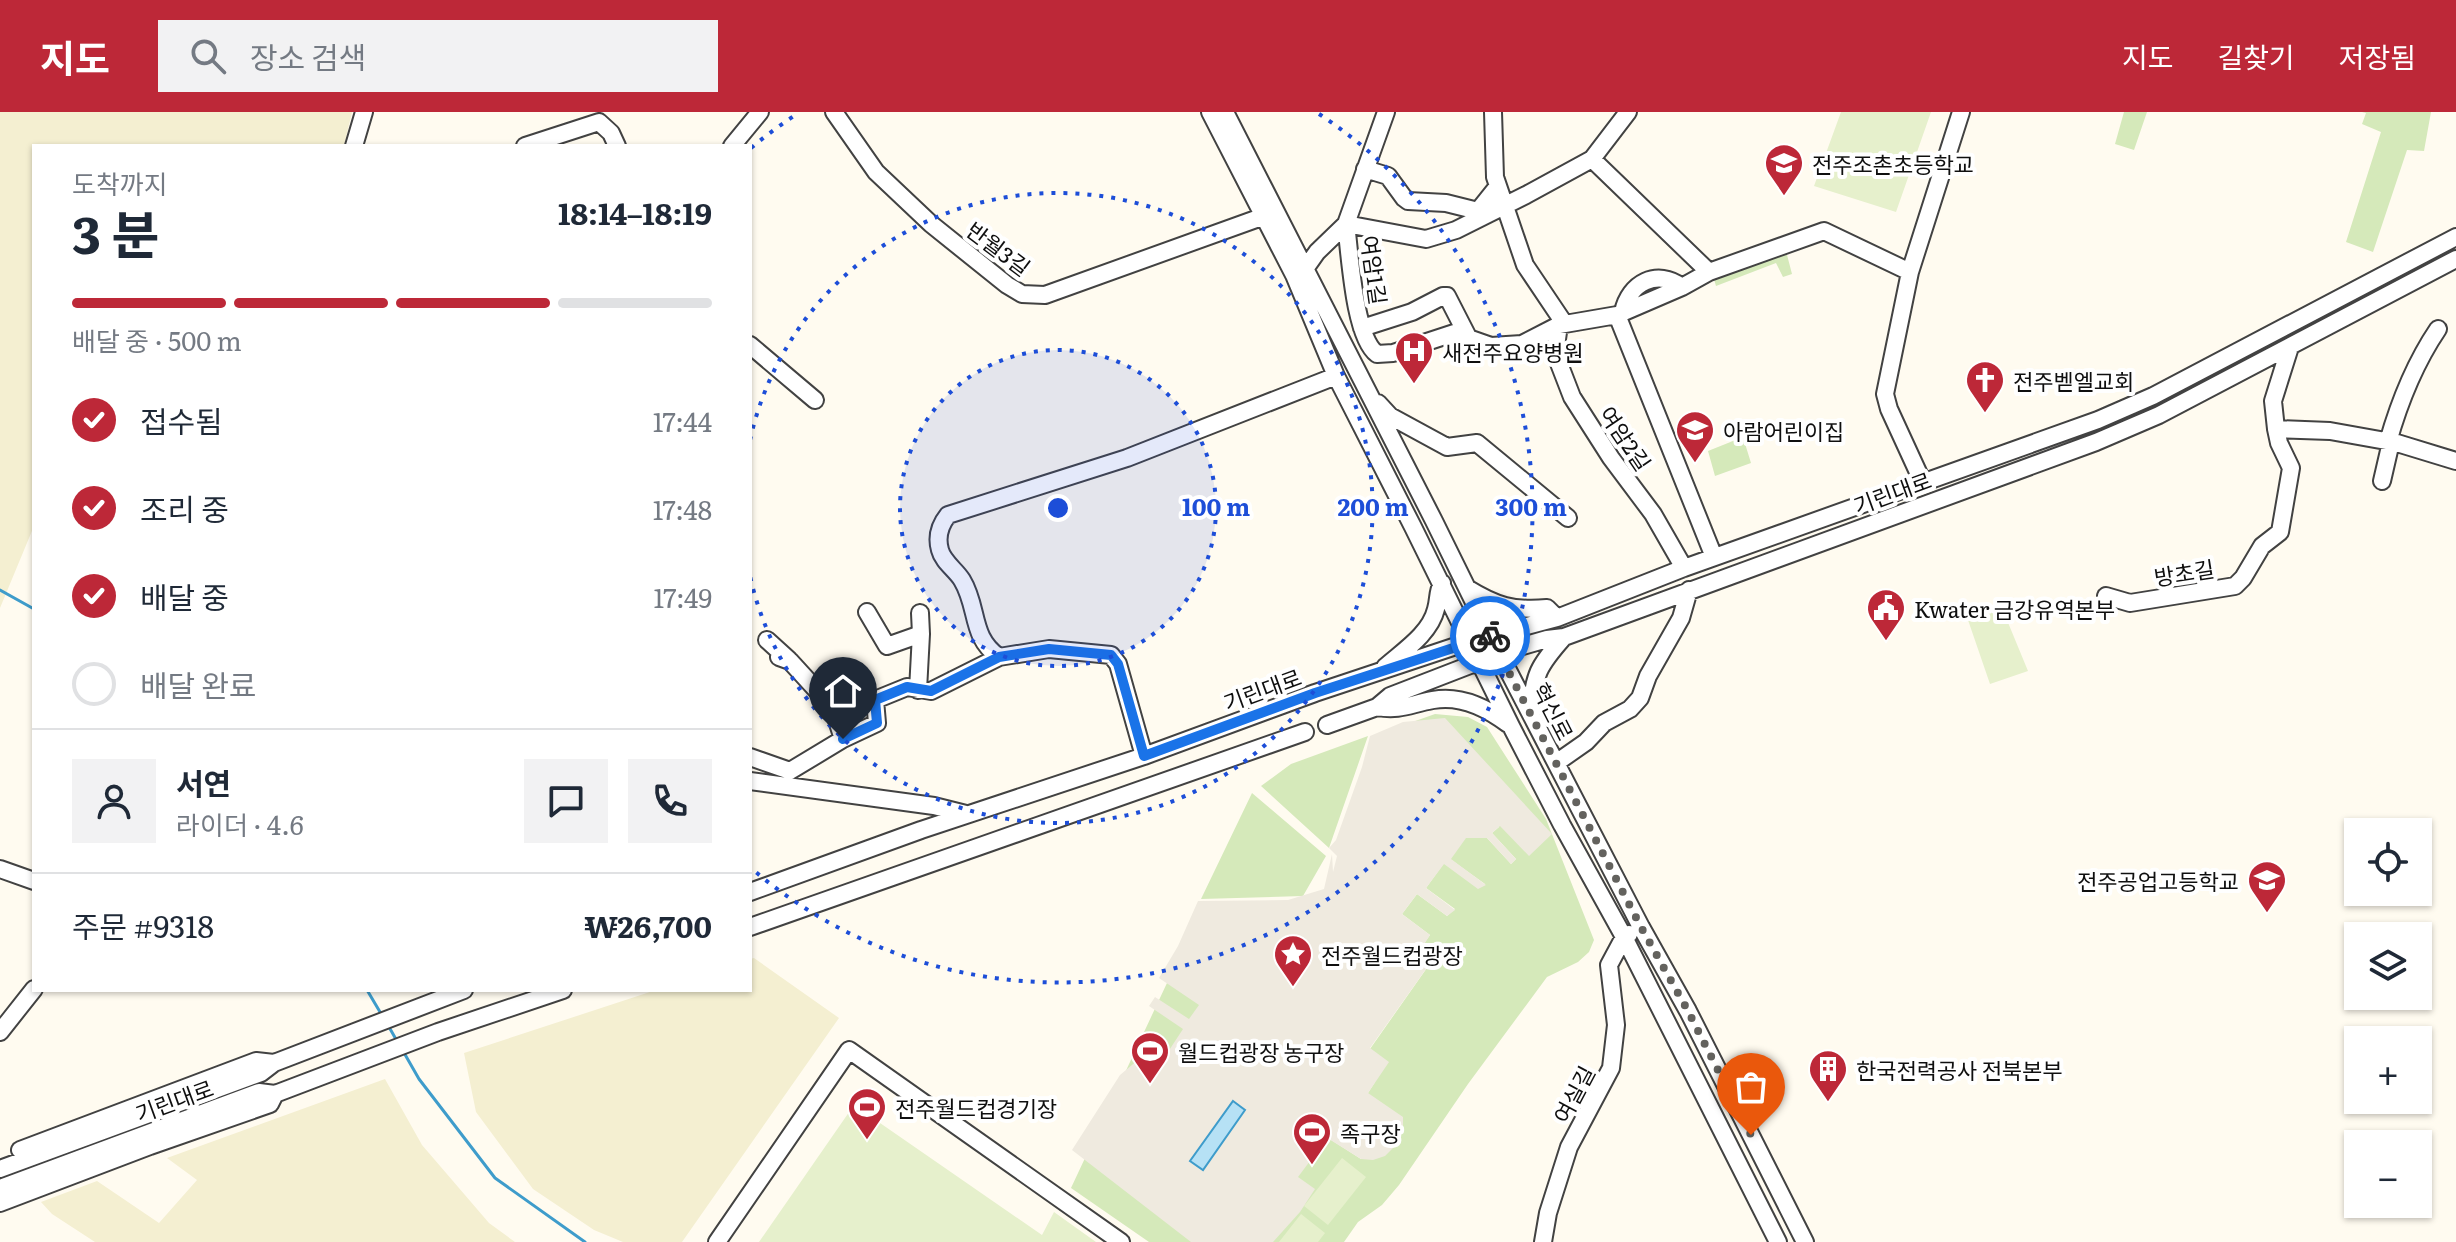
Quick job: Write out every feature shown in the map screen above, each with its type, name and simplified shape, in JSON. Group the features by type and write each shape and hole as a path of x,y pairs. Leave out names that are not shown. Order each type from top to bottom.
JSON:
{"street":[{"path":"355,144 364,112"},
{"path":"734,144 760,112"},
{"name":"반월3길","path":"834,112 876,172 931,224 1022,294 1045,295 1270,214"},
{"name":"혁신로","path":"1210,112 1270,214 1372,403 1805,1242"},
{"name":"혁신로","path":"1225,112 1270,214"},
{"name":"여암1길","path":"1300,272 1346,224 1386,112"},
{"path":"1493,112 1495,177 1525,265 1562,324"},
{"path":"1628,112 1592,159 1709,272"},
{"name":"기린대로","path":"1923,483 1885,394 1910,272 1961,112"},
{"path":"530,144 603,117 616,144"},
{"name":"여암1길","path":"1346,224 1426,239 1456,230 1592,159"},
{"path":"1365,169 1388,176 1408,201 1446,203 1478,211 1498,186"},
{"name":"여암1길","path":"1346,224 1361,325 1412,312 1447,296 1468,337"},
{"path":"1361,325 1371,350 1377,354 1386,355 1454,333 1491,346 1522,344 1562,324 1620,314 1709,272 1824,231 1910,272"},
{"name":"기린대로","path":"752,891 968,814 1144,756 1315,693 1471,641 1557,618 1714,557 2098,420 2153,396 2456,237"},
{"name":"기린대로","path":"1327,725 1377,707 1390,696 1499,653 1564,637 2096,442 2159,415 2456,259"},
{"name":"혁신로","path":"1300,272 1336,376 1511,726 1624,937 1778,1242"},
{"path":"1620,314 1714,557"},
{"name":"여암2길","path":"1562,324 1555,353 1572,397 1611,458 1653,514 1684,568"},
{"path":"2382,481 2394,419 2418,359 2438,329"},
{"path":"752,347 815,400"},
{"name":"방초길","path":"2106,596 2130,603 2235,586 2262,546 2280,532 2291,468 2279,443 2273,401 2290,347"},
{"path":"999,657 981,640 971,600 962,580 941,554 939,533 941,523 948,515 1127,458 1336,376"},
{"path":"1372,403 1375,400 1390,416 1447,447 1477,443 1568,518"},
{"path":"2276,429 2330,431 2389,442 2456,461"},
{"path":"1377,673 1422,634 1436,609 1437,592 1442,583"},
{"path":"1465,587 1487,601 1506,608 1547,608 1557,618"},
{"path":"1556,763 1586,742 1604,723 1630,709 1640,698 1648,676 1681,618 1689,590"},
{"path":"867,612 887,646 921,634"},
{"path":"918,690 920,613"},
{"path":"1531,715 1532,690 1539,668 1564,637"},
{"path":"767,640 833,708 843,739"},
{"path":"789,778 843,739 877,723 875,700 907,687 931,691 999,657 1049,649 1111,655 1118,664 1144,756"},
{"path":"1377,707 1395,710 1434,700 1456,699 1492,712 1511,726"},
{"path":"752,926 1305,732"},
{"path":"752,758 789,778"},
{"path":"752,781 789,778 968,814"},
{"path":"0,869 32,880"},
{"path":"1624,937 1641,927"},
{"name":"여실길","path":"1543,1242 1548,1213 1569,1147 1611,1068 1616,1025 1609,965 1624,937"},
{"path":"0,1032 32,992"},
{"name":"기린대로","path":"0,1169 261,1073 274,1063 458,992"},
{"path":"1,1200 270,1104 275,1094 438,1032 557,992"},
{"path":"717,1242 849,1050 1121,1242"},
{"path":"0,1157 256,1061 274,1063"}],"shaded area":[{"path":"0,112 352,112 344,144 32,144 32,531 0,608"},
{"name":"전주월드컵광장","path":"1445,718 1552,834 1529,856 1500,826 1492,833 1516,859 1511,864 1487,838 1466,838 1451,859 1486,885 1478,889 1444,864 1426,888 1455,910 1447,916 1417,894 1402,914 1430,935 1423,946 1436,955 1370,1048 1389,1062 1368,1093 1403,1117 1403,1131 1396,1145 1385,1156 1373,1160 1361,1159 1324,1136 1298,1177 1315,1189 1300,1212 1273,1242 1191,1242 1072,1150 1120,1075 1151,1049 1164,1058 1183,1029 1149,1006 1155,997 1189,1019 1199,1005 1159,978 1178,946 1198,901 1288,900 1324,889 1332,854 1333,872 1337,856 1329,848 1336,840 1370,736 1403,722"},
{"path":"752,958 839,1018 682,1242 623,1242 594,1230 533,1189 476,1112 464,1053 650,992 752,992"},
{"path":"385,1079 422,1145 489,1223 515,1242 95,1242 52,1214 41,1202 97,1181 159,1223 197,1180 167,1158"}],"green space":[{"path":"1841,112 1931,112 1896,212 1814,186"},
{"path":"2124,112 2147,112 2134,150 2115,144"},
{"path":"2362,112 2431,112 2424,151 2407,150 2373,252 2346,242 2381,132 2362,124 2366,113"},
{"path":"1786,251 1792,274 1783,277 1776,263 1716,286 1713,276"},
{"path":"1743,437 1751,463 1715,476 1708,451"},
{"path":"2002,608 2028,671 1990,684 1968,620"},
{"path":"1435,714 1468,717 1487,727 1546,819 1594,940 1589,952 1578,962 1547,977 1399,1185 1382,1205 1358,1222 1344,1242 1149,1242 1071,1188 1189,936 1234,1176 1377,1054 1370,1049 1436,955 1422,946 1430,935 1402,914 1417,894 1447,916 1455,909 1426,888 1444,863 1478,888 1485,884 1450,859 1465,838 1487,838 1511,864 1516,859 1492,833 1499,827 1373,736","holes":["1375,1082 1368,1093 1361,1159 1325,1136 1313,1157 1295,1175 1353,1093"]},
{"path":"1368,736 1329,848 1261,786 1291,764"},
{"path":"1252,793 1326,856 1303,896 1201,899"},
{"name":"전주월드컵경기장","path":"854,1105 1042,1235 1054,1212 1096,1242 759,1242"},
{"path":"1342,1158 1366,1177 1328,1225 1304,1206"},
{"path":"1301,1214 1325,1233 1318,1242 1279,1242"}],"water":[{"path":"1233,1101 1245,1110 1203,1170 1190,1161"}],"waterway":[{"path":"0,590 32,608"},
{"path":"368,992 383,1017"},
{"path":"389,1027 397,1041"},
{"path":"403,1051 419,1079 495,1178 585,1242"}],"way so far":[{"path":"1490,636 1751,1135"}],"place":[{"name":"전주조촌초등학교","path":"1784,197"},
{"name":"새전주요양병원","path":"1414,385"},
{"name":"전주벧엘교회","path":"1985,414"},
{"name":"아람어린이집","path":"1695,464"},
{"name":"Kwater 금강유역본부","path":"1886,642"},
{"name":"전주공업고등학교","path":"2267,914"},
{"name":"전주월드컵광장","path":"1293,988"},
{"name":"월드컵광장 농구장","path":"1150,1085"},
{"name":"한국전력공사 전북본부","path":"1828,1103"},
{"name":"전주월드컵경기장","path":"867,1141"},
{"name":"족구장","path":"1312,1166"}],"route":[{"path":"843,739 877,723 875,700 907,687 931,691 999,657 1068,649 1111,655 1118,664 1144,756 1315,693 1490,636"}]}
